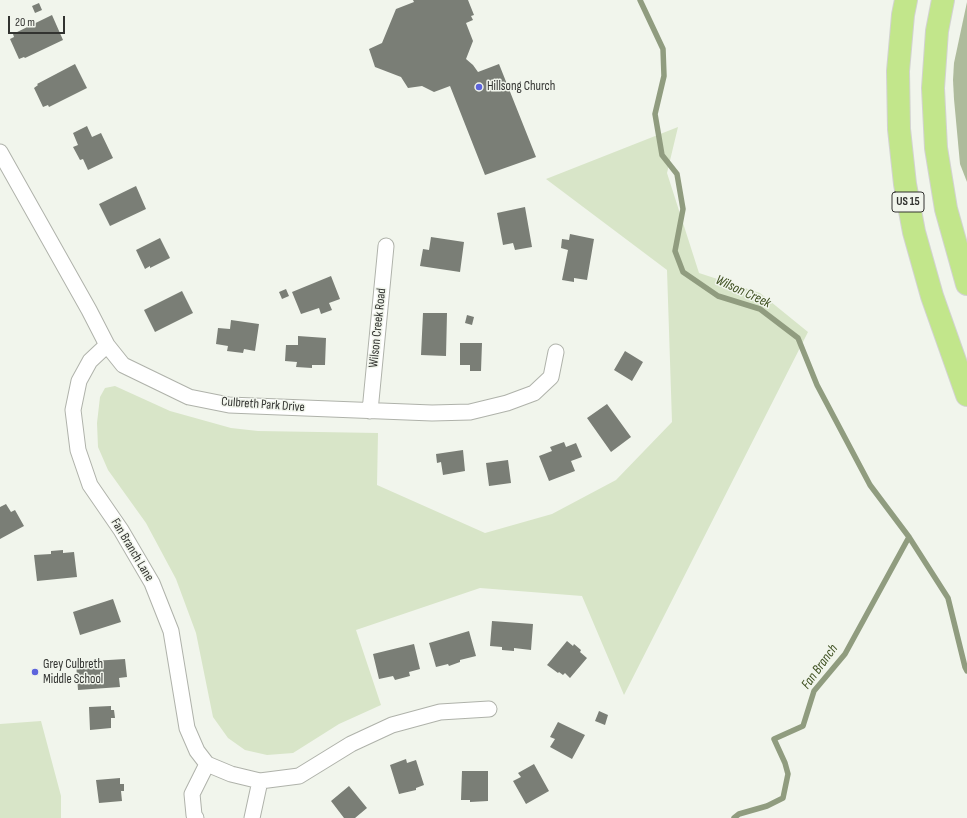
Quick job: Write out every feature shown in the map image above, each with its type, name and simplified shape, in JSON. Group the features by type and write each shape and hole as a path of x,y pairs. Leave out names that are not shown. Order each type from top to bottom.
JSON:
{"highway":[{"name":"US 15","path":"906,0 903,15 898,71 899,129 905,184 914,232 932,296 967,395"},
{"name":"US 15","path":"943,0 937,32 933,88 936,148 946,209 967,284"}],"street":[{"name":"Culbreth Park Drive","path":"0,152 107,345 123,364 189,397 229,405 432,413 470,412 507,403 534,393 551,377 556,352"},
{"name":"Wilson Creek Road","path":"370,411 386,246"},
{"name":"Fan Branch Lane","path":"107,345 90,361 79,381 73,410 78,450 90,485 121,530 152,583 171,631 187,728 197,751 207,764"},
{"path":"196,818 194,815 192,794 207,764 231,774 260,781 299,776 351,744 392,725 440,712 489,709"},
{"path":"252,818 260,781"}],"green space":[{"path":"967,2 967,182 960,164 953,80 954,63"},
{"path":"678,127 667,173 699,273 760,293 808,332 624,695 582,596 480,588 356,630 381,705 339,724 293,753 267,755 245,750 228,738 213,717 196,633 176,579 146,523 108,470 98,447 97,423 100,397 105,388 115,386 170,411 231,428 258,431 378,433 377,485 485,533 552,514 616,480 672,422 667,270 546,179"},
{"path":"41,721 61,796 61,818 0,818 0,724"}],"building":[{"name":"Hillsong Church","path":"413,0 468,0 474,15 471,16 473,20 466,23 473,41 466,59 478,72 499,64 536,157 485,175 450,86 434,92 422,86 408,88 401,77 375,67 369,49 382,43 396,9 414,2"},
{"path":"39,3 42,10 35,13 32,6"},
{"path":"52,15 63,40 25,58 19,59 10,39 14,37 13,34"},
{"path":"75,64 87,88 49,107 48,105 43,107 34,88 38,85 37,84"},
{"path":"87,126 92,137 101,133 113,158 88,170 83,159 80,160 73,147 78,145 73,133"},
{"path":"136,186 146,209 110,226 99,204"},
{"path":"525,207 532,247 515,250 513,243 503,245 497,213"},
{"path":"570,234 594,239 587,280 574,278 574,282 562,280 568,250 561,248 562,239 569,240"},
{"path":"431,237 464,242 460,272 420,266 423,249 429,250"},
{"path":"160,238 170,258 145,269 136,250"},
{"path":"331,276 340,299 329,303 332,310 321,314 319,308 301,314 292,292"},
{"path":"286,289 289,296 282,299 279,292"},
{"path":"182,291 193,313 155,332 144,310"},
{"path":"423,313 447,313 446,356 421,355"},
{"path":"467,315 474,317 472,325 465,323"},
{"path":"231,320 259,324 255,351 244,349 243,353 227,351 228,346 216,344 218,328 230,329"},
{"path":"298,336 326,338 325,365 312,365 312,368 296,367 297,362 285,361 286,345 298,345"},
{"path":"460,343 482,343 481,371 470,371 470,365 460,365"},
{"path":"625,351 643,362 632,381 614,370"},
{"path":"607,404 631,437 611,452 587,418"},
{"path":"564,442 566,447 576,443 582,457 571,461 575,471 549,481 539,456 552,451 550,447"},
{"path":"463,450 465,471 443,475 441,462 437,463 436,454"},
{"path":"508,460 511,483 489,486 486,463"},
{"path":"6,504 11,512 15,510 24,526 0,539 0,507"},
{"path":"63,550 63,553 74,552 77,577 37,581 34,555 51,554 51,551"},
{"path":"113,599 121,622 80,635 73,612"},
{"path":"492,621 533,624 531,650 514,648 514,651 502,650 502,647 490,646"},
{"path":"469,631 476,656 460,660 460,662 449,666 448,664 436,667 429,643"},
{"path":"567,641 573,646 574,644 587,658 570,678 565,673 563,675 559,672 558,673 547,665"},
{"path":"414,644 420,669 409,672 410,676 395,680 393,676 379,679 373,654"},
{"path":"125,659 127,677 119,678 120,687 78,690 76,662"},
{"path":"111,706 111,710 114,710 115,718 111,718 111,728 90,730 89,707"},
{"path":"599,711 608,715 605,725 595,721"},
{"path":"558,722 585,735 572,759 550,747 555,739 550,737"},
{"path":"406,759 407,763 416,760 424,785 416,788 416,790 399,794 390,765"},
{"path":"534,764 549,791 526,804 513,781 521,777 518,773"},
{"path":"462,771 488,771 488,801 470,802 470,800 461,800"},
{"path":"120,778 120,784 124,784 124,791 121,791 122,801 99,803 96,780"},
{"path":"349,786 367,808 355,818 344,818 331,801"}],"waterway":[{"name":"Wilson Creek","path":"640,0 663,49 664,76 655,114 662,155 677,174 683,209 675,251 683,272 718,296 760,309 798,338 817,385 870,485 909,537 948,598 967,671"},
{"name":"Fan Branch","path":"734,818 739,814 767,806 783,798 788,774 785,763 774,739 803,726 814,691 845,654 909,537"}],"place":[{"name":"Hillsong Church","path":"479,87"},
{"name":"Grey Culbreth Middle School","path":"35,672"}]}
